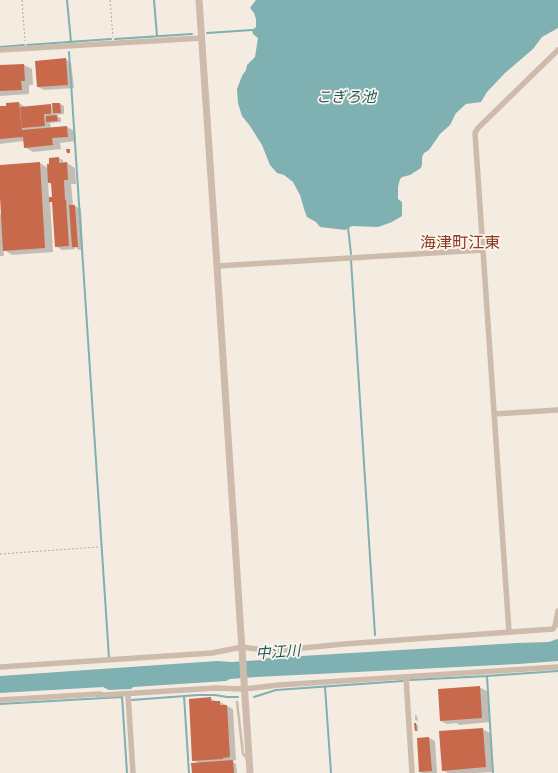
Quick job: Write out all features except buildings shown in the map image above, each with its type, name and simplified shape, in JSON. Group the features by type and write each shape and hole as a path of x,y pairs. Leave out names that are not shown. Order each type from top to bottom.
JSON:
{"street":[{"path":"199,0 250,773"},
{"path":"0,50 202,38"},
{"path":"508,632 475,133 478,128 558,50"},
{"path":"217,266 483,250"},
{"path":"494,414 558,410"},
{"path":"0,667 242,650 271,651 344,644 553,629 558,611"},
{"path":"0,700 99,694 104,696 558,667"},
{"path":"406,677 412,773"},
{"path":"127,694 132,773"}],"lane":[{"path":"237,702 243,754 249,760"}],"path":[{"path":"22,0 25,49"},
{"path":"110,0 113,44"},
{"path":"0,554 98,547"}],"water":[{"name":"こぎろ池","path":"256,0 558,0 558,28 542,37 533,49 505,73 487,92 481,102 466,104 456,113 450,125 440,134 429,150 424,153 421,168 400,179 398,199 402,202 402,216 392,222 378,227 352,226 345,230 320,227 316,222 307,217 300,195 293,182 284,175 277,173 270,165 262,145 242,116 238,103 237,89 247,65 255,57 258,38 253,34 252,30 256,27 256,19 250,8"},
{"path":"557,639 558,661 256,677 230,679 226,681 133,687 131,689 109,690 103,687 0,693 0,676 217,661 232,662 261,660 268,658 549,642"}],"waterway":[{"path":"67,0 71,42"},
{"path":"154,0 157,36"},
{"path":"207,33 252,30"},
{"path":"115,39 192,34"},
{"path":"27,45 111,39"},
{"path":"0,47 24,45"},
{"path":"69,52 109,658"},
{"path":"348,227 351,254"},
{"path":"351,260 375,635"},
{"path":"410,680 558,671"},
{"path":"487,676 493,773"},
{"path":"254,697 276,690 403,681"},
{"path":"325,687 331,773"},
{"path":"132,700 198,695 238,697"},
{"path":"122,696 127,773"},
{"path":"184,696 189,773"},
{"path":"0,704 122,697"}],"district":[{"name":"海津町江東","path":"460,243"}],"water label":[{"name":"中江川","path":"278,652"}]}
